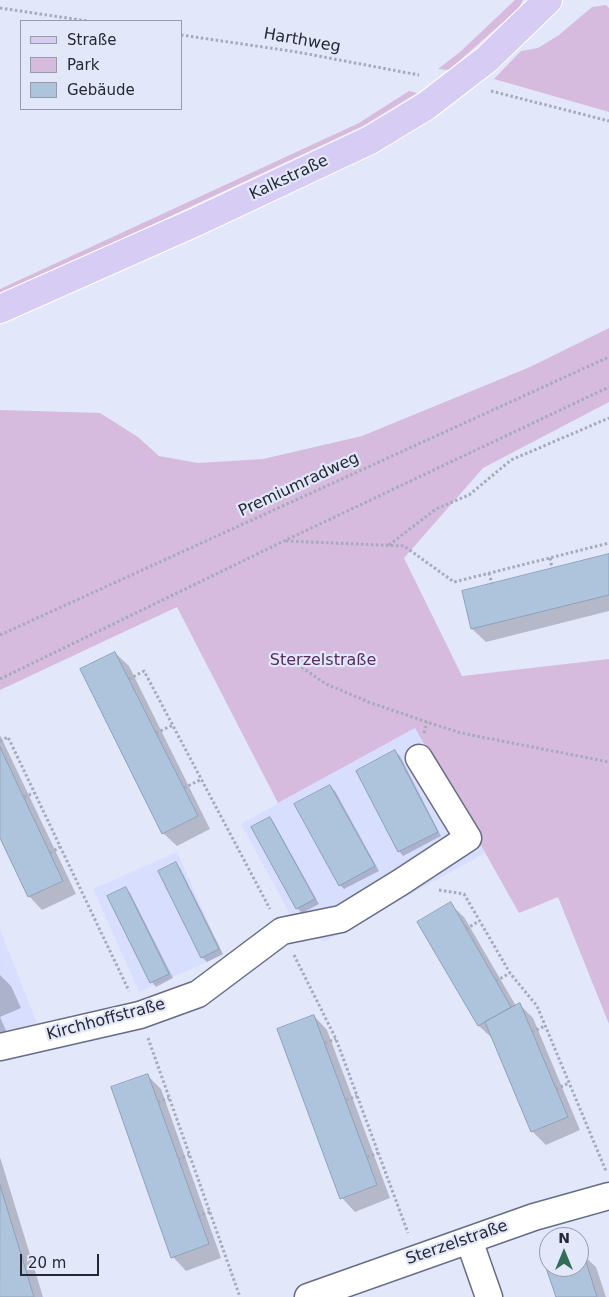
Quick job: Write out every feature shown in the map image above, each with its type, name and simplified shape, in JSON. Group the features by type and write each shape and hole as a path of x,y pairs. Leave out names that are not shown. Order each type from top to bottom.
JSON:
{"main road":[{"name":"Kalkstraße","path":"0,309 198,221 362,144 426,106 487,58 548,0"}],"street":[{"path":"282,932 341,919 468,838 418,758"},
{"name":"Kirchhoffstraße","path":"0,1047 140,1015 198,994 282,932"},
{"name":"Sterzelstraße","path":"308,1297 534,1217 609,1196"},
{"path":"469,1240 489,1297"}],"path":[{"path":"0,8 80,20"},
{"name":"Harthweg","path":"182,35 297,52 418,75"},
{"path":"490,91 609,121"},
{"name":"Premiumradweg","path":"0,636 609,357"},
{"path":"0,679 284,541 609,387"},
{"path":"389,545 436,509 469,495 511,460 609,418"},
{"path":"284,541 404,546 454,582 609,543"},
{"path":"550,558 552,568"},
{"path":"489,573 492,584"},
{"path":"281,653 326,684 370,703 427,722 461,732 609,762"},
{"path":"129,678 144,671 282,932 336,1039 417,1257"},
{"path":"156,733 173,725"},
{"path":"0,741 8,737 140,1015 240,1297"},
{"path":"184,788 202,779"},
{"path":"24,797 34,793"},
{"path":"50,853 60,848"},
{"path":"401,882 464,894 510,973 537,1006 609,1179"},
{"path":"466,929 480,921"},
{"path":"496,981 510,973"},
{"path":"532,1032 545,1026"},
{"path":"325,1043 336,1039"},
{"path":"556,1089 569,1083"},
{"path":"346,1100 357,1096"},
{"path":"158,1102 169,1098"},
{"path":"367,1156 378,1153"},
{"path":"178,1159 189,1155"},
{"path":"198,1216 210,1212"}],"shaded area":[{"path":"415,728 485,853 324,942 296,925 241,824"},
{"path":"177,852 223,955 139,992 93,889"},
{"path":"0,929 38,1026 0,1035"}],"green space":[{"path":"515,0 523,0 519,8 449,70 438,69 460,52"},
{"path":"606,5 609,8 609,112 494,79 521,51 538,48 559,35 592,7"},
{"path":"409,91 417,93 363,126 0,296 0,289 359,123"},
{"path":"609,328 609,402 483,468 404,558 462,676 609,659 609,1024 558,897 519,913 415,728 278,803 177,607 0,690 0,410 100,413 138,437 159,456 198,463 263,459 362,436 530,367"}],"building":[{"path":"609,554 609,595 471,629 462,591"},
{"path":"115,652 198,816 162,834 80,669"},
{"path":"0,747 63,881 28,897 0,838"},
{"path":"395,750 438,832 398,852 356,771"},
{"path":"330,785 375,866 339,886 294,804"},
{"path":"270,817 315,899 296,909 251,827"},
{"path":"176,862 219,949 201,958 158,871"},
{"path":"126,887 169,974 150,983 107,896"},
{"path":"451,902 511,1007 478,1026 417,922"},
{"path":"520,1003 568,1117 531,1132 485,1022"},
{"path":"314,1015 377,1185 340,1199 277,1029"},
{"path":"148,1074 209,1244 171,1258 111,1087"},
{"path":"0,1185 34,1297 0,1297"},
{"path":"589,1271 597,1297 556,1297 549,1277 589,1277"}]}
